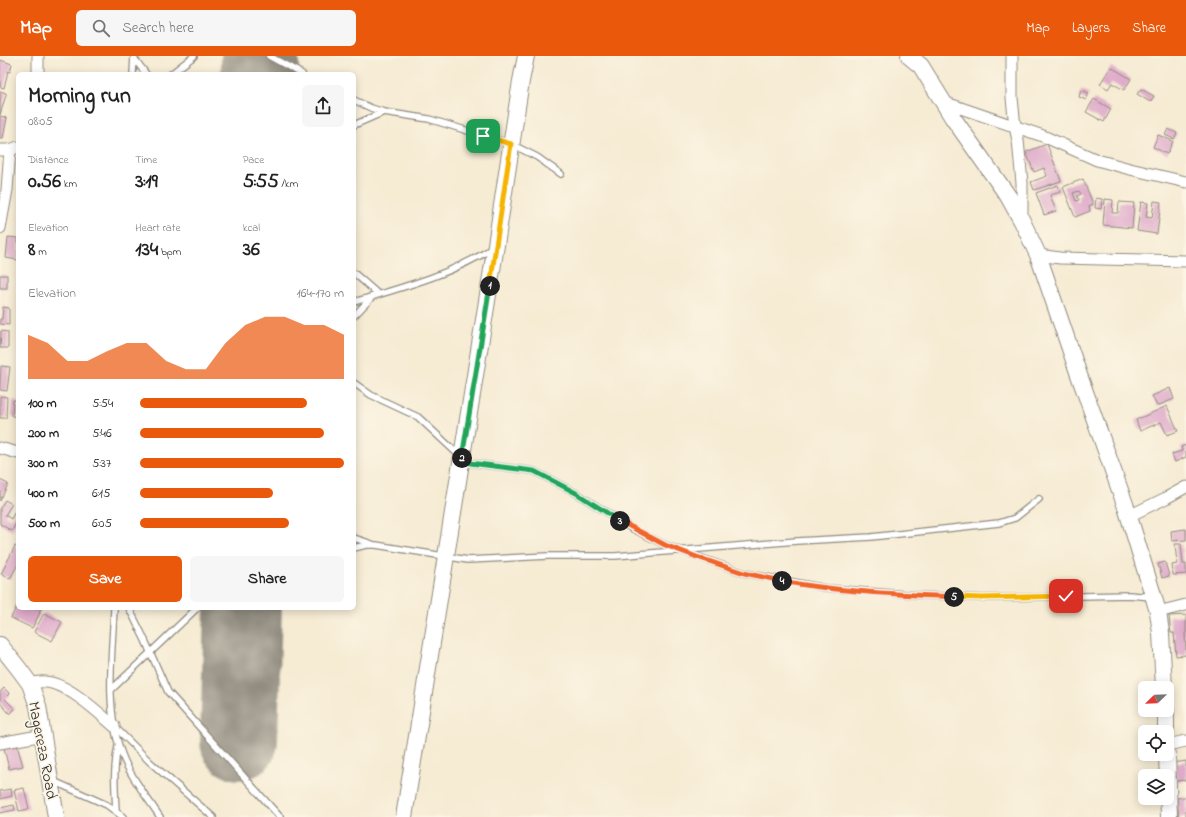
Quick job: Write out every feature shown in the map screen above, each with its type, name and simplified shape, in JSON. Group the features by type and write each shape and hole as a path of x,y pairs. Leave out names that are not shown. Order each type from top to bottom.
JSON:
{"street":[{"path":"38,56 38,72"},
{"path":"404,817 526,56"},
{"path":"910,56 921,66 943,102 1008,196 1038,254 1129,516 1156,605 1161,633 1164,681"},
{"path":"1012,56 1012,98 1022,183 1022,221"},
{"path":"943,102 1056,141 1097,160 1130,170 1186,182"},
{"path":"0,228 7,190 9,149"},
{"path":"1038,254 1068,258 1186,261"},
{"path":"0,448 16,452"},
{"path":"1129,516 1186,487"},
{"path":"1156,605 1168,608 1186,605"},
{"name":"Magereza Road","path":"0,645 30,684 38,706 44,735 56,817"},
{"path":"30,684 44,682 55,684 91,706 114,726"},
{"path":"0,743 44,735"},
{"path":"1174,744 1186,741"},
{"path":"1167,761 1170,817"}],"lane":[{"path":"174,72 194,56"},
{"path":"269,56 298,72"},
{"path":"133,72 134,57"},
{"path":"134,57 145,72"},
{"path":"356,101 384,112 430,119 511,144 537,157 561,174"},
{"path":"356,124 384,112"},
{"path":"356,301 442,274 478,257 496,245"},
{"path":"356,275 376,295"},
{"path":"356,314 376,295"},
{"path":"356,384 371,394 418,417 462,458 470,463 528,470 542,474 576,493 633,529 665,545 744,573 826,588 916,595 982,598 1129,595 1156,605"},
{"path":"356,548 366,545 376,546 468,560 548,556 615,556 798,541 871,537 999,523 1014,518 1039,499"},
{"path":"356,539 376,546"},
{"path":"114,610 111,690 114,726 123,756 133,777 160,817"},
{"path":"130,610 151,652 168,692 280,817"},
{"path":"111,690 195,610"},
{"path":"114,726 150,762 213,817"},
{"path":"116,811 114,778 119,743"},
{"path":"50,780 90,797 116,811 123,817"}],"building":[{"path":"0,60 12,64 10,72 8,71 4,88 0,87"},
{"path":"1111,67 1131,79 1124,90 1112,83 1108,89 1100,84"},
{"path":"1141,89 1154,96 1150,102 1137,94"},
{"path":"1081,90 1089,93 1086,100 1079,97"},
{"path":"0,91 6,93 6,95 0,115"},
{"path":"1094,99 1111,109 1104,122 1086,112"},
{"path":"0,116 7,118 3,138 0,138"},
{"path":"1168,129 1177,133 1174,139 1165,135"},
{"path":"1158,135 1173,141 1167,154 1153,147"},
{"path":"1047,144 1061,181 1034,190 1031,182 1047,176 1044,168 1034,172 1026,152"},
{"path":"1083,179 1093,204 1089,206 1090,211 1075,217 1063,187","holes":["1079,191 1081,194 1077,196 1079,200 1076,201 1073,193"]},
{"path":"1058,185 1061,192 1050,195 1056,211 1044,215 1036,193"},
{"path":"1096,198 1102,199 1101,209 1095,208"},
{"path":"1105,199 1113,200 1112,213 1118,213 1119,202 1134,203 1132,228 1103,225"},
{"path":"1154,201 1161,202 1157,234 1137,231 1141,202 1148,203 1146,217 1152,218"},
{"path":"8,237 16,238 16,260 6,258"},
{"path":"0,275 7,275 7,288 0,288"},
{"path":"3,307 9,308 9,325 0,324"},
{"path":"1,331 8,332 8,348 0,348"},
{"path":"1,366 10,367 7,391 0,390"},
{"path":"1170,388 1174,399 1157,406 1152,396"},
{"path":"0,396 7,397 6,418 0,418"},
{"path":"13,400 16,401 16,417 12,416"},
{"path":"1167,406 1178,431 1167,435 1161,422 1140,431 1136,420"},
{"path":"1186,445 1186,457 1175,462 1172,454 1182,451 1181,447"},
{"path":"0,480 8,484 0,501"},
{"path":"5,500 12,504 5,515 11,519 16,510 16,523 12,531 0,524 0,508"},
{"path":"1186,529 1186,540 1172,541 1171,531"},
{"path":"1175,544 1181,544 1183,564 1186,564 1186,574 1173,575 1172,565 1177,564"},
{"path":"16,546 16,568 10,579 1,574"},
{"path":"1165,562 1169,576 1162,578 1158,564"},
{"path":"16,607 16,610 40,610 40,613 32,628 11,618"},
{"path":"44,613 62,622 52,641 34,632"},
{"path":"1186,615 1186,655 1176,656 1174,633 1171,633 1169,616"},
{"path":"4,688 10,694 5,699 15,709 10,714 0,703 0,692"},
{"path":"17,745 23,766 9,769 4,748"},
{"path":"1186,761 1186,780 1177,781 1174,763"},
{"path":"24,788 29,809 19,811 14,790"},
{"path":"11,789 12,796 0,799 0,791"},
{"path":"1186,797 1186,817 1179,817 1177,798"},
{"path":"14,805 15,810 0,813 0,808"}],"runway":[{"path":"260,56 260,72"},
{"path":"239,741 243,610"}],"route":[{"path":"483,136 511,144 462,458 470,463 516,468 542,474 576,493 633,529 665,545 744,573 826,588 916,595 982,598 1066,596"}]}
